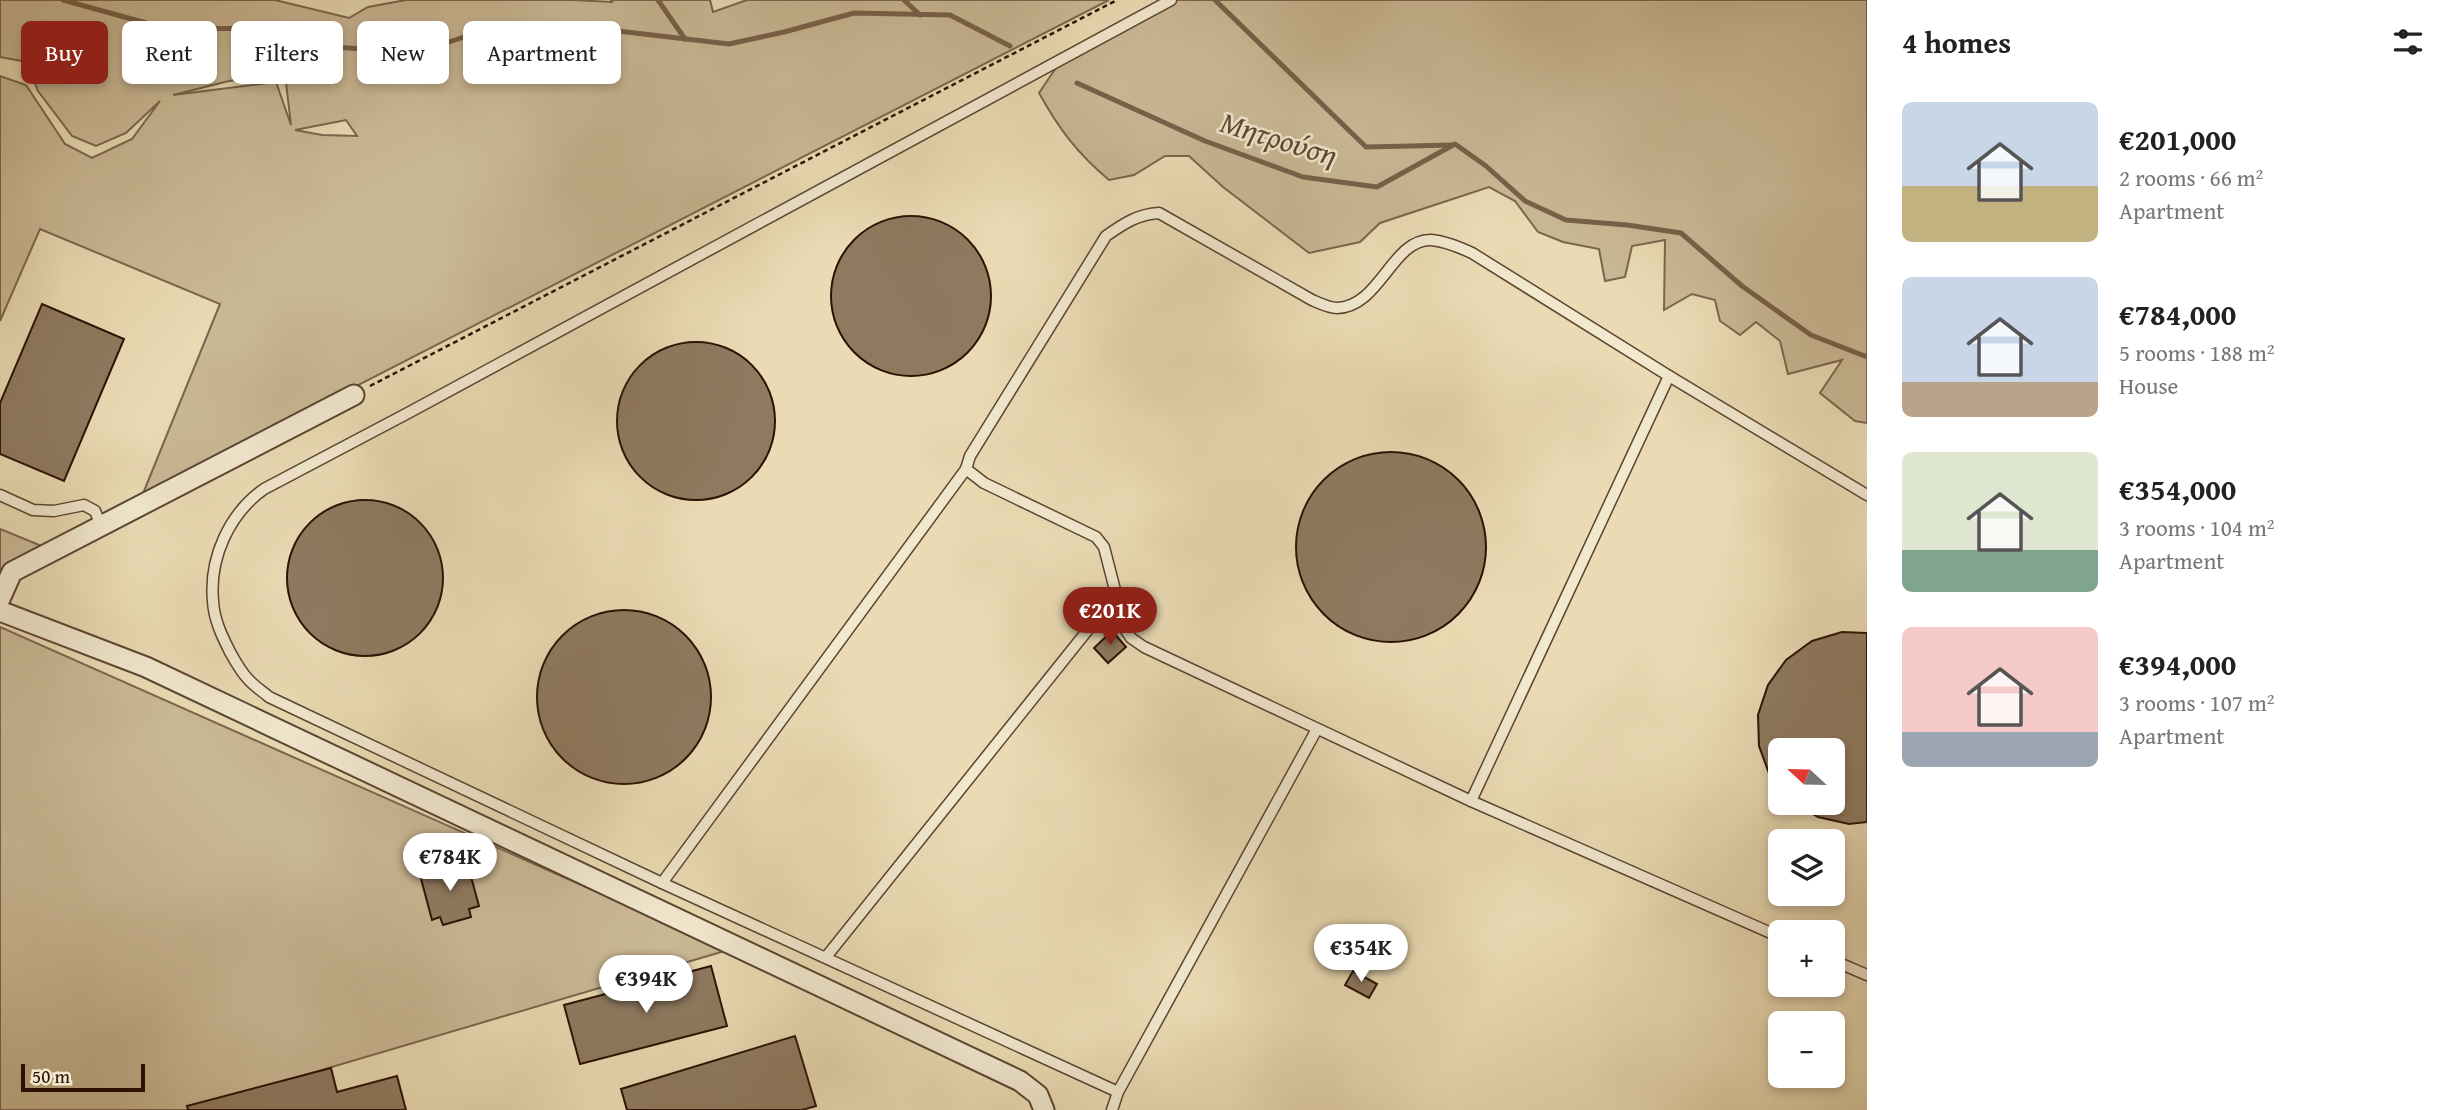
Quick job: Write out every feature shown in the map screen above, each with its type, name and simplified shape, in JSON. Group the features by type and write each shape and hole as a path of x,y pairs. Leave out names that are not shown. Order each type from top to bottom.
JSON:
{"street":[{"path":"0,599 12,572 354,395"},
{"path":"0,611 158,673 1020,1081 1038,1095 1044,1110"}],"lane":[{"path":"1118,1092 662,883 268,697 246,678 219,631 213,602 214,572 219,551 238,512 248,500 264,489 1171,0"},
{"path":"662,883 966,469 970,456 1106,236 1127,221 1148,213 1169,217 1312,300 1336,308 1355,304 1371,292 1390,266 1409,248 1427,240 1448,243 1472,253 1867,495"},
{"path":"1471,801 1669,376"},
{"path":"966,469 984,483 1096,537 1104,547 1125,629 1144,646 1471,801 1768,932"},
{"path":"0,495 33,510 54,511 85,505 95,511 101,526"},
{"path":"826,957 1115,596"},
{"path":"1112,1110 1118,1092 1317,729"},
{"path":"1845,966 1867,975"}],"path":[{"path":"354,395 1116,0"}],"shaded area":[{"path":"0,0 275,0 349,18 368,7 406,0 710,0 713,12 747,0 1109,0 142,496 220,304 40,229 0,321 0,76 26,85 65,144 92,158 132,139 160,101 126,133 96,146 72,136 38,91 35,84 108,84 108,21 21,21 21,61 0,57","holes":["346,120 357,136 322,135 295,130"]},
{"path":"1169,0 1867,0 1867,423 1855,421 1820,393 1842,360 1788,374 1780,341 1756,322 1740,335 1720,321 1715,300 1692,294 1664,310 1665,240 1632,246 1625,277 1605,281 1599,249 1563,242 1538,232 1515,201 1489,187 1380,223 1360,242 1309,253 1223,187 1189,156 1165,156 1134,175 1109,180 1070,140 1039,93 1066,53"},
{"path":"0,529 44,547 0,572"},
{"path":"0,627 728,950 186,1110 0,1110"}],"building":[{"path":"911,216 942,222 968,239 985,265 991,296 985,327 968,353 942,370 911,376 880,370 854,353 837,327 831,296 837,265 854,239 880,222"},
{"path":"42,304 124,339 64,481 0,454 0,403"},
{"path":"696,342 726,348 752,365 769,391 775,421 769,451 752,477 726,494 696,500 666,494 640,477 623,451 617,421 623,391 640,365 666,348"},
{"path":"1391,452 1427,459 1458,480 1479,511 1486,547 1479,583 1458,614 1427,635 1391,642 1355,635 1324,614 1303,583 1296,547 1303,511 1324,480 1355,459"},
{"path":"365,500 395,506 420,523 437,548 443,578 437,608 420,633 395,650 365,656 335,650 310,633 293,608 287,578 293,548 310,523 335,506"},
{"path":"624,610 657,617 685,636 704,664 711,697 704,730 685,758 657,777 624,784 591,777 563,758 544,730 537,697 544,664 563,636 591,617"},
{"path":"1112,631 1126,647 1108,663 1094,648"},
{"path":"1842,632 1867,633 1867,822 1849,824 1816,816 1845,815 1845,738 1768,738 1768,771 1759,746 1758,715 1768,685 1786,660 1812,641"},
{"path":"467,862 479,906 469,909 471,917 443,925 440,917 432,920 420,875"},
{"path":"711,966 727,1026 580,1064 564,1005"},
{"path":"1353,971 1377,984 1369,998 1345,985"},
{"path":"795,1036 816,1106 802,1110 627,1110 621,1089"},
{"path":"331,1068 337,1092 397,1076 406,1110 188,1110 187,1106"}],"waterway":[{"name":"Μητρούση","path":"63,0 168,29 284,28 331,47 419,52 503,24 558,24 729,44 854,13 950,15 1010,46"},
{"name":"Μητρούση","path":"658,0 685,39"},
{"name":"Μητρούση","path":"904,0 920,15"},
{"path":"1215,0 1366,147 1453,145"},
{"name":"Μητρούση","path":"1077,83 1205,141 1303,177 1377,187 1455,144 1486,166 1525,201 1566,220 1681,233 1742,286 1811,335 1867,357"}]}
